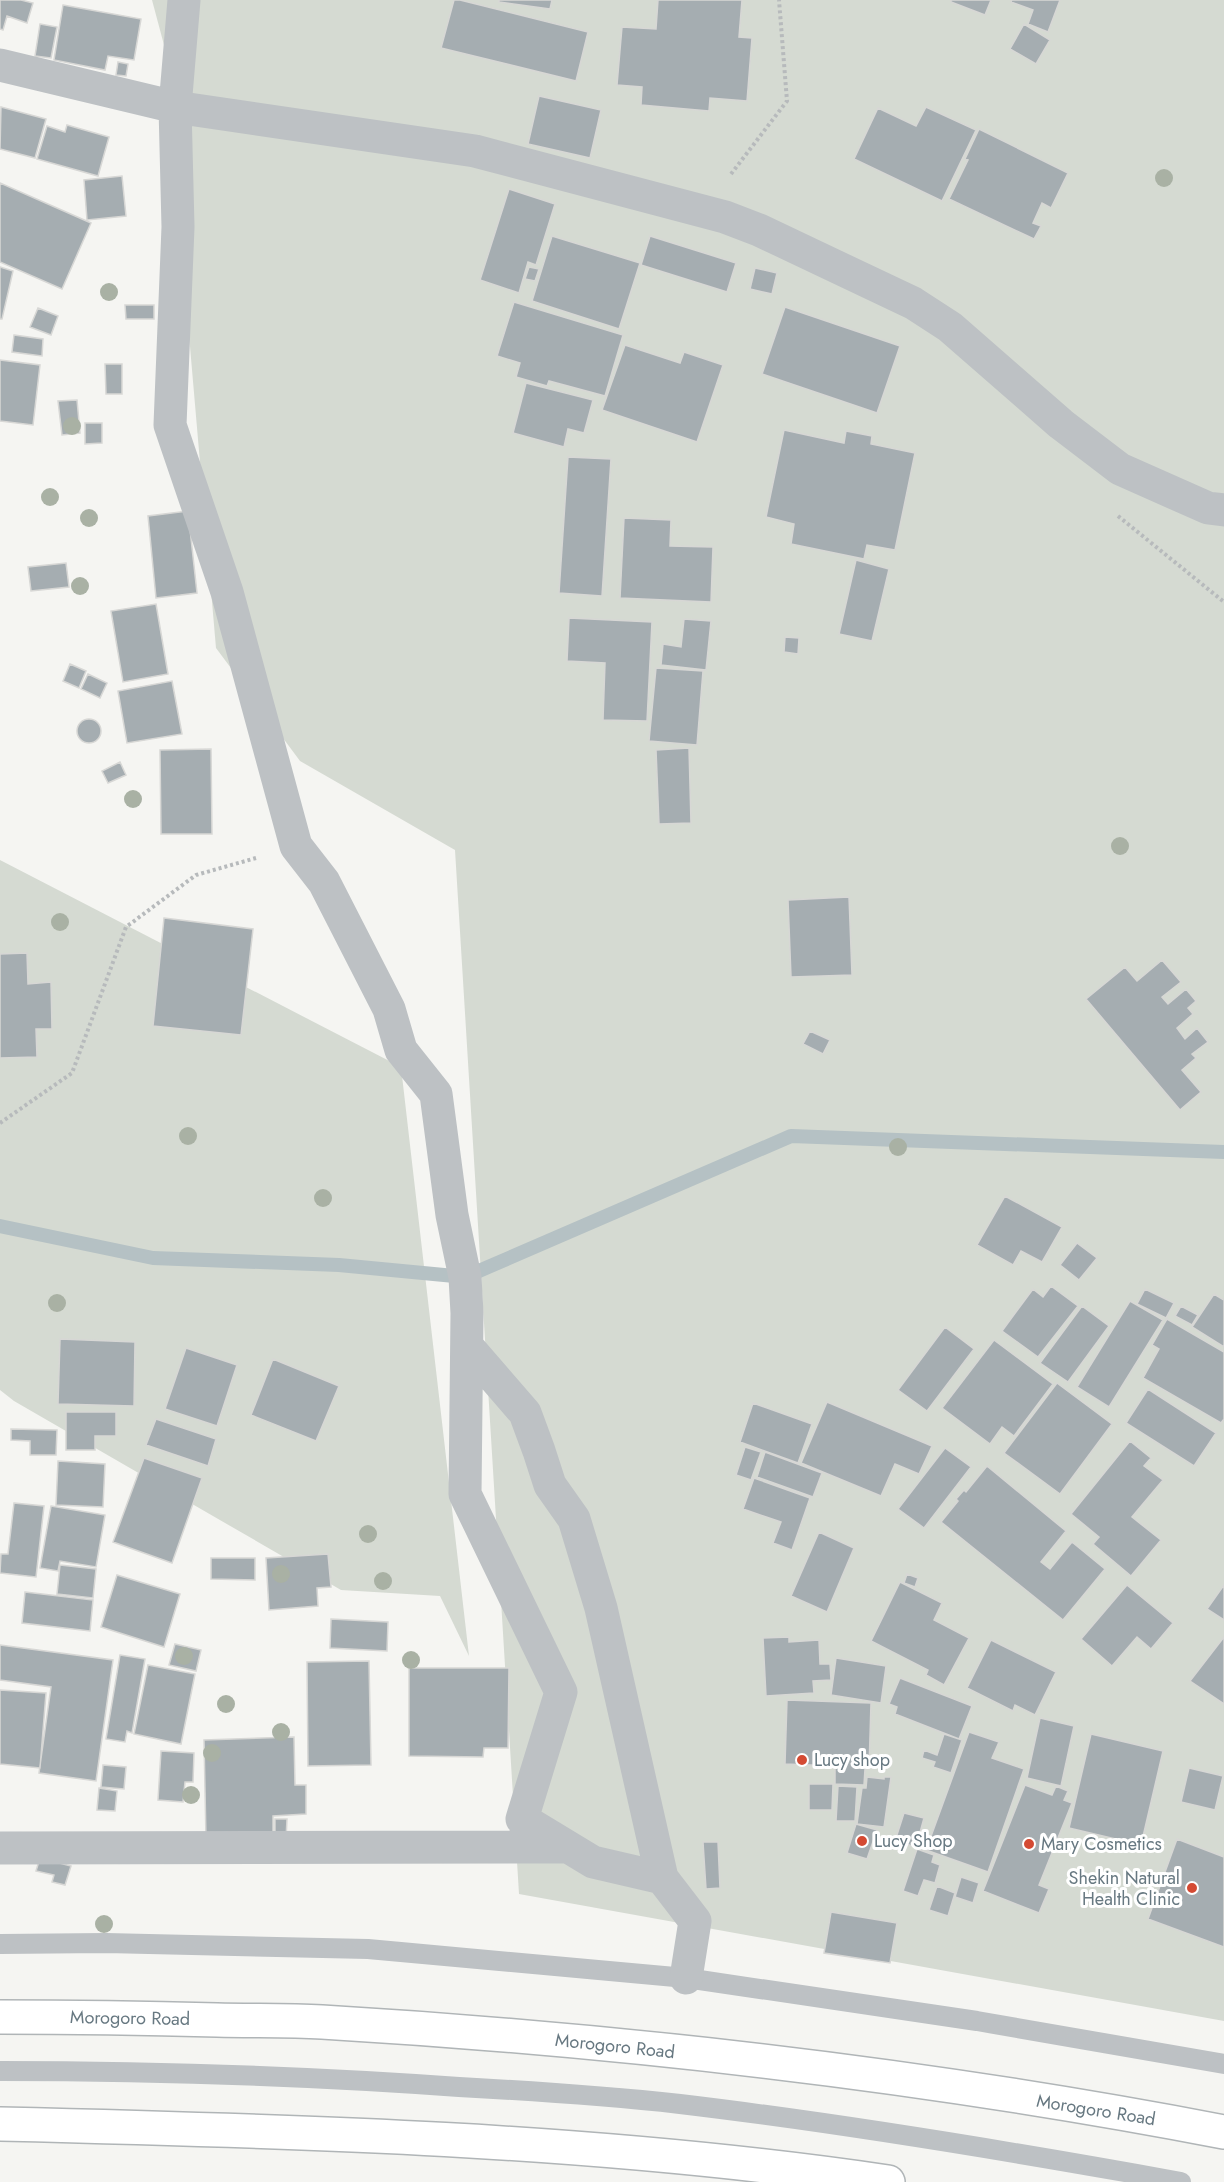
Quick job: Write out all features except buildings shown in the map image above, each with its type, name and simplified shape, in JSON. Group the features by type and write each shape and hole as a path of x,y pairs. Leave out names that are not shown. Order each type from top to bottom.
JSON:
{"highway":[{"name":"Morogoro Road","path":"0,2017 319,2022 550,2039 744,2059 933,2084 1152,2118 1224,2132"},
{"path":"0,2124 182,2128 609,2151 888,2182"}],"street":[{"path":"184,0 175,107 178,227 170,425 227,592 296,846 324,882 389,1009 401,1050 436,1094 452,1215 465,1277 467,1346 465,1494 561,1692 522,1819 593,1862 662,1878"},
{"path":"0,65 175,107 475,151 725,217 759,230 913,303 950,327 1061,424 1120,469 1208,508 1224,510"},
{"path":"467,1346 525,1413 550,1485 574,1519 602,1608 662,1878 695,1921 686,1978"},
{"path":"0,1848 568,1847"}],"lane":[{"path":"0,1944 106,1943 368,1949 686,1978 977,2021 1224,2064"},
{"path":"0,2071 307,2076 678,2104 853,2127 1181,2182"}],"path":[{"path":"725,217 731,173 788,101 779,0"},
{"path":"0,1123 72,1073 126,927 196,875 296,846"}],"shaded area":[{"path":"152,0 1224,0 1224,2021 519,1894 455,850 300,761 216,648 164,45"},
{"path":"0,860 401,1067 469,1656 440,1596 341,1590 14,1401 0,1390"}],"waterway":[{"path":"0,1226 153,1258 339,1265 465,1277 791,1136 1224,1152"}],"place":[{"name":"Lucy shop","path":"802,1760"},
{"name":"Lucy Shop","path":"862,1841"},
{"name":"Mary Cosmetics","path":"1029,1844"},
{"name":"Shekin Natural Health Clinic","path":"1192,1888"}]}
